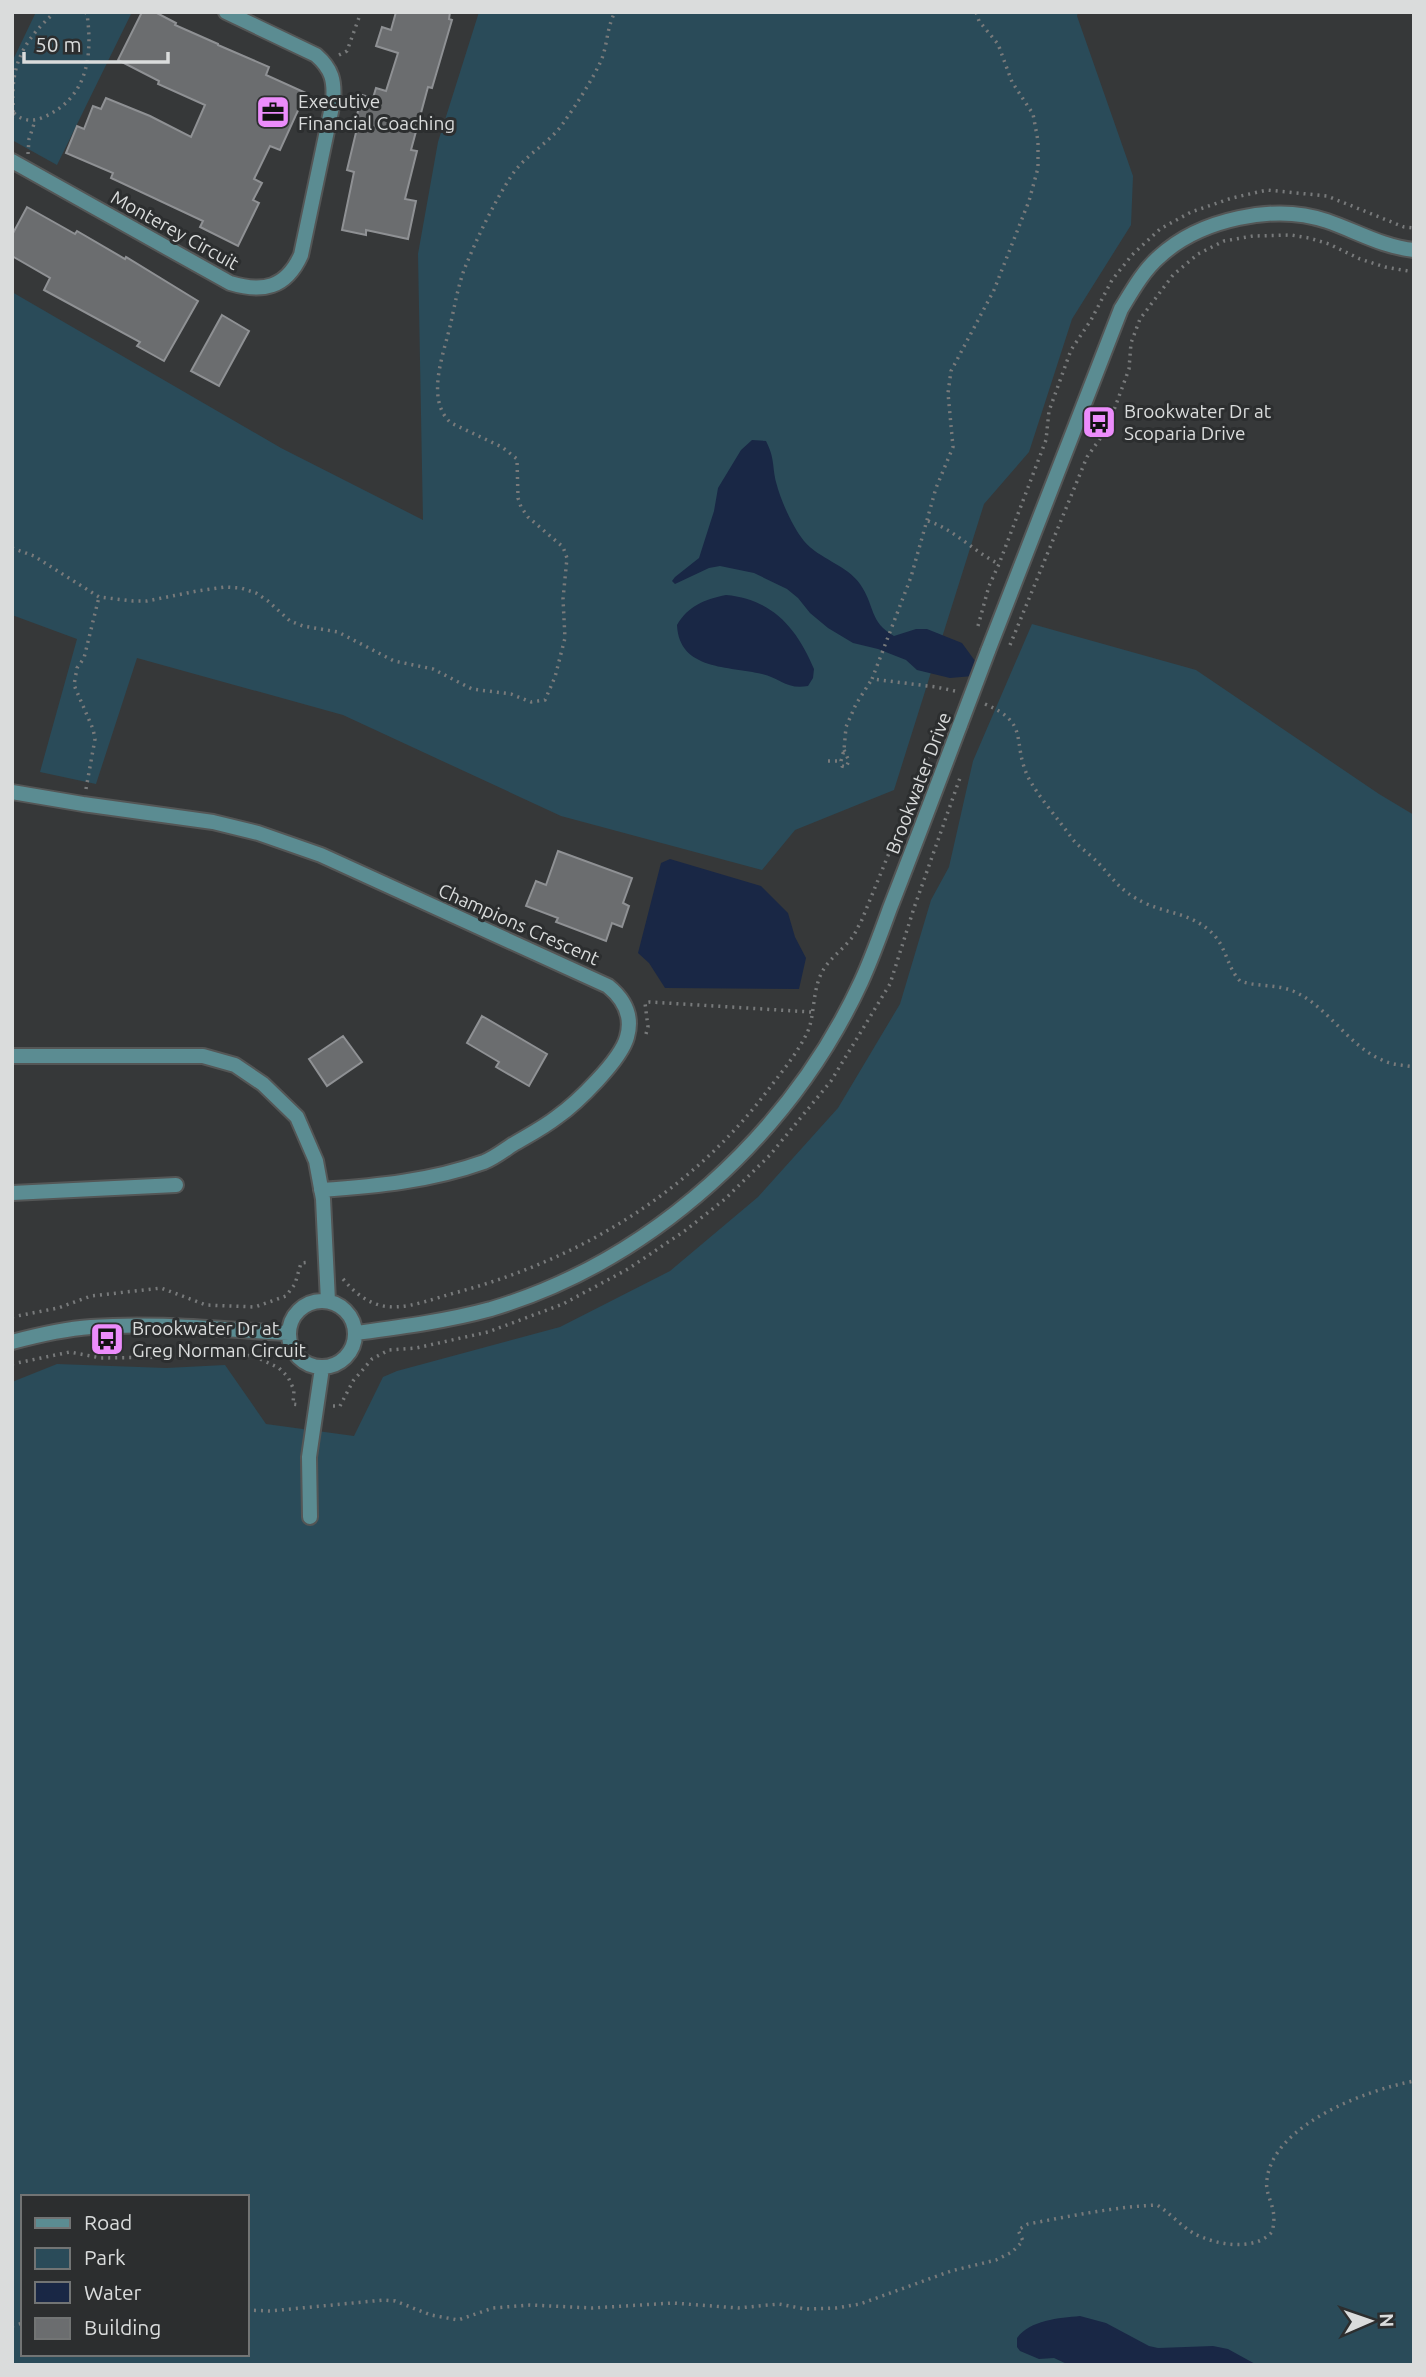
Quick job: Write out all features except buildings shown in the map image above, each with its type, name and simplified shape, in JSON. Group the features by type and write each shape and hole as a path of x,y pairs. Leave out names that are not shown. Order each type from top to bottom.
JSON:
{"street":[{"path":"226,12 316,55 325,63"},
{"name":"Monterey Circuit","path":"12,161 230,283 247,288 266,288 283,281 295,268 301,255 334,102 334,85 325,63"},
{"name":"Brookwater Drive","path":"356,1333 424,1324 492,1308 568,1279 620,1252 694,1200 744,1152 813,1068 862,981 1121,309 1138,282 1160,256 1192,235 1225,221 1255,215 1287,214 1325,220 1398,248 1414,250"},
{"name":"Champions Crescent","path":"12,792 213,821 258,833 321,855 608,986 620,995 629,1020 627,1038 616,1060 559,1116 488,1161 436,1177 392,1185 321,1190"},
{"path":"12,1056 203,1056 234,1065 263,1084 297,1117 316,1161 321,1190 328,1301"},
{"path":"12,1192 176,1185"},
{"path":"328,1301 347,1312 356,1333 350,1353 342,1361 322,1368 303,1361 295,1353 289,1333 297,1312 306,1305 328,1301"},
{"path":"12,1342 50,1332 91,1327 146,1326 289,1333"},
{"path":"310,1517 309,1457 322,1368"}],"path":[{"path":"12,119 12,94 18,58 38,29 55,12"},
{"path":"325,63 347,51 361,12"},
{"path":"12,548 34,556 99,597 147,601 225,587 241,588 262,597 296,624 338,632 394,661 433,669 472,689 511,694 531,702 545,700 555,677 565,638 563,599 567,558 563,547 528,517 522,507 518,498 517,459 502,447 451,423 444,417 439,404 438,386 459,286 476,243 510,177 519,165 564,123 600,63 615,12"},
{"path":"844,750 849,764 846,767 842,766 841,761 846,727 872,679 911,577 936,488 953,447 948,393 951,371 994,290 1036,180 1039,156 1033,114 1012,82 998,44 979,21 976,12"},
{"path":"14,113 19,118 36,121 58,110 75,94 85,73 89,53 87,13"},
{"path":"36,121 29,139 28,156 37,175"},
{"path":"976,633 989,586 1046,440 1049,411 1071,350 1112,281 1132,255 1160,229 1191,212 1232,198 1268,190 1327,196 1404,227 1414,228"},
{"path":"1006,656 1087,457 1107,429 1129,369 1131,343 1140,319 1173,275 1198,254 1224,242 1253,236 1291,235 1329,244 1385,267 1414,272"},
{"path":"928,521 940,525 999,564"},
{"path":"83,804 95,739 74,685 77,668 84,658 99,597"},
{"path":"872,679 956,692"},
{"path":"981,702 1005,713 1013,721 1024,767 1032,784 1073,839 1121,889 1149,905 1192,918 1211,932 1227,953 1240,981 1293,991 1313,1003 1375,1057 1385,1062 1414,1066"},
{"path":"342,1277 354,1292 380,1307 408,1306 519,1273 572,1251 616,1228 699,1166 748,1118 809,1031 821,974 852,939 938,732"},
{"path":"828,761 841,761"},
{"path":"12,1364 70,1352 101,1358 170,1357 196,1350 243,1354 279,1368 288,1377 294,1390 293,1404 340,1406 352,1381 372,1359 388,1350 416,1348 488,1332 563,1304 617,1275 686,1230 724,1199 770,1155 831,1081 890,984 962,769"},
{"path":"645,1038 648,1027 645,1003 650,1002 811,1012"},
{"path":"12,1317 58,1308 91,1296 161,1289 205,1306 255,1307 286,1296 295,1284 301,1263 326,1259"},
{"path":"248,2310 279,2310 384,2300 395,2301 431,2315 458,2320 493,2308 530,2305 592,2308 673,2303 738,2308 779,2304 805,2309 836,2308 860,2304 951,2271 996,2260 1012,2252 1023,2241 1018,2230 1028,2224 1100,2210 1143,2206 1157,2206 1192,2232 1205,2238 1249,2245 1262,2241 1272,2232 1275,2212 1266,2179 1277,2155 1292,2137 1321,2114 1345,2102 1414,2081"}],"green space":[{"path":"36,12 132,12 57,165 12,140 12,62"},
{"path":"479,12 1078,12 1077,16 1133,176 1131,225 1072,319 1029,452 984,504 894,790 795,830 762,870 561,816 343,715 137,658 96,784 40,772 77,639 12,615 12,292 281,448 423,520 418,254 438,142"},
{"path":"1032,624 1196,670 1414,815 1414,2365 12,2365 12,1382 57,1364 166,1368 225,1365 266,1424 354,1436 383,1377 560,1327 670,1271 758,1197 838,1108 900,1004 931,900 949,867 973,761"}],"water":[{"path":"752,440 766,441 781,497 791,521 804,541 817,553 854,577 865,592 880,625 894,636 916,629 927,629 962,643 978,665 973,676 950,678 917,670 906,660 853,643 828,628 787,589 754,573 720,566 709,568 675,584 672,581 699,558 714,511 718,488 741,450"},
{"path":"726,595 757,602 770,609 791,629 814,669 808,686 789,685 762,674 708,664 687,651 680,640 677,625 681,618 698,604"},
{"path":"670,859 761,886 788,913 795,937 806,958 799,989 665,988 649,963 638,953 661,863"},
{"path":"1080,2316 1106,2323 1149,2346 1213,2346 1228,2349 1257,2365 1069,2365 1054,2358 1039,2359 1017,2347 1017,2338 1029,2327 1046,2321"}],"place":[{"name":"Executive Financial Coaching","path":"273,112"},
{"name":"Brookwater Dr at Scoparia Drive","path":"1099,422"},
{"name":"Brookwater Dr at Greg Norman Circuit","path":"107,1339"}]}
